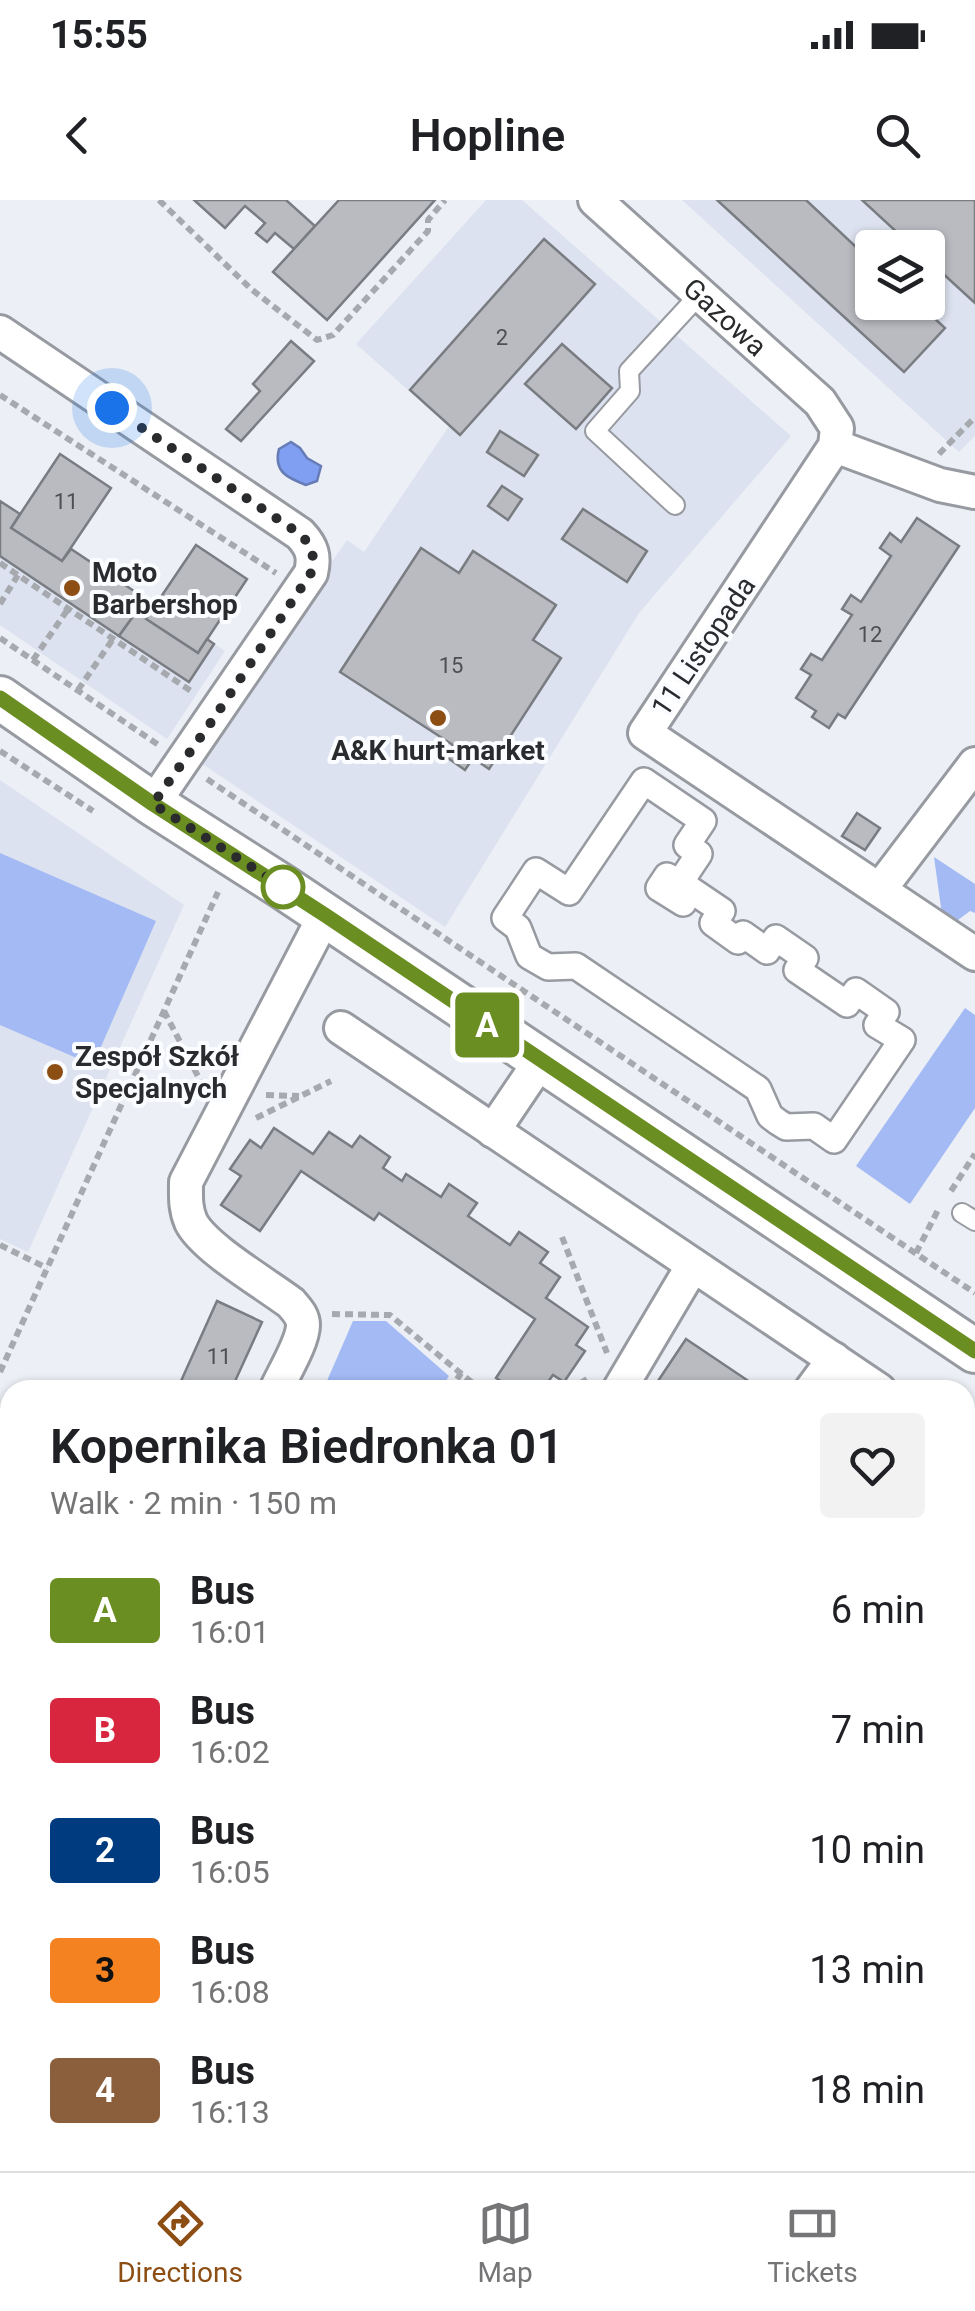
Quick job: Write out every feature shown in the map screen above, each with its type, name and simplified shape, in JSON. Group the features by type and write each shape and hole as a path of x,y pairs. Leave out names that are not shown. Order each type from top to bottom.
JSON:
{"street":[{"name":"Gazowa","path":"595,200 820,402 837,428 835,446"},
{"path":"0,332 300,534 311,546 311,573 153,804"},
{"path":"835,446 940,486 975,492"},
{"name":"11 Listopada","path":"835,446 645,733 975,954"},
{"path":"0,698 975,1351"},
{"path":"880,889 975,764"},
{"path":"644,781 703,821 686,845 699,854 679,884 667,876 659,888 682,903 692,890 722,910 713,924 738,940 743,934 767,951 776,938 805,958 796,970 847,1004 856,992 886,1012 877,1024 902,1040 834,1140 814,1126 786,1127 770,1116 758,1088 576,966 548,967 529,956 518,928 505,918 536,871 568,892 644,781"},
{"path":"281,1380 302,1335 303,1324 296,1308 208,1242 192,1225 185,1204 186,1182 325,915"},
{"path":"341,1028 864,1380"},
{"path":"493,1131 541,1060"},
{"path":"610,1375 692,1264"},
{"path":"819,1380 834,1360"}],"lane":[{"path":"676,506 595,431 630,391 629,371 700,294"}],"path":[{"path":"159,200 252,289 318,340 333,335 428,231 428,220 445,200"},
{"path":"0,395 282,577"},
{"path":"917,477 975,417"},
{"path":"0,563 203,699"},
{"path":"0,604 18,576"},
{"path":"33,660 68,609"},
{"path":"0,638 168,752"},
{"path":"78,690 113,638"},
{"path":"194,770 975,1293"},
{"path":"0,1372 218,892"},
{"path":"164,1010 207,1094"},
{"path":"206,1144 331,1080"},
{"path":"562,1237 610,1375"},
{"path":"0,1245 47,1268"},
{"path":"296,1308 390,1315 469,1380"},
{"path":"456,1380 461,1373"}],"shaded area":[{"path":"486,200 522,200 791,436 639,613 445,927 195,759 347,540 364,552 449,426 356,344"},
{"path":"682,200 975,200 975,436 959,452"},
{"path":"291,442 321,466 317,481 306,485 280,469 279,449"},
{"path":"0,501 20,514 12,528 62,561 71,549 225,651 167,739 0,625"},
{"name":"Zespół Szkół Specjalnych","path":"0,780 184,905 28,1252 0,1239"},
{"path":"0,853 156,921 93,1065 0,1025"},
{"path":"934,857 975,884 975,913 970,911 954,923 942,915"},
{"path":"965,1008 975,1015 975,1108 910,1204 856,1166"},
{"path":"353,1321 386,1321 449,1376 446,1380 327,1380"}],"building":[{"path":"194,200 286,200 315,226 294,249 275,233 267,242 256,233 265,223 245,206 225,228"},
{"path":"339,200 435,200 327,320 273,272"},
{"path":"717,200 806,200 855,246 855,320 936,320 945,328 904,372"},
{"path":"862,200 975,200 975,303 945,276 945,230 894,230"},
{"path":"544,239 595,284 460,435 410,390"},
{"path":"291,341 314,361 241,441 226,429 260,391 253,384"},
{"path":"562,344 612,388 576,429 525,384"},
{"path":"500,431 538,455 524,476 487,452"},
{"path":"60,454 111,488 62,561 11,528"},
{"path":"502,486 522,499 508,520 488,506"},
{"path":"0,501 20,514 11,528 62,561 71,549 137,593 123,612 132,618 119,636 0,556"},
{"path":"583,509 647,551 627,582 562,539"},
{"path":"917,518 959,546 845,718 838,714 829,728 812,717 816,711 796,698 811,675 801,669 811,654 822,660 852,615 842,609 851,595 861,602 891,556 880,548 890,533 901,542"},
{"path":"196,545 247,579 198,653 146,619"},
{"path":"421,548 459,573 473,551 556,605 533,640 561,658 489,769 473,758 465,770 445,756 453,745 340,672"},
{"path":"137,593 155,605 146,619 198,653 207,639 214,644 189,682 119,636 132,618 123,612"},
{"path":"857,813 880,828 865,850 842,836"},
{"path":"274,1128 313,1154 329,1132 352,1147 360,1136 390,1157 383,1168 402,1181 406,1174 441,1197 449,1184 477,1203 468,1216 510,1245 519,1232 548,1252 540,1263 560,1277 546,1298 588,1327 576,1345 585,1351 565,1380 553,1375 549,1380 496,1378 535,1319 379,1213 374,1220 301,1171 260,1231 221,1205 241,1176 230,1169 250,1140 261,1148"},
{"path":"217,1301 262,1322 236,1380 181,1380"},
{"path":"686,1339 747,1380 659,1380"}],"bus line":[{"name":"A","path":"0,698 975,1351"}],"place":[{"name":"Moto Barbershop","path":"72,588"},
{"name":"A&K hurt-market","path":"438,718"},
{"name":"Zespół Szkół Specjalnych","path":"55,1072"}],"route":[{"path":"112,408 300,534 311,546 311,573 153,804 283,887"}]}
